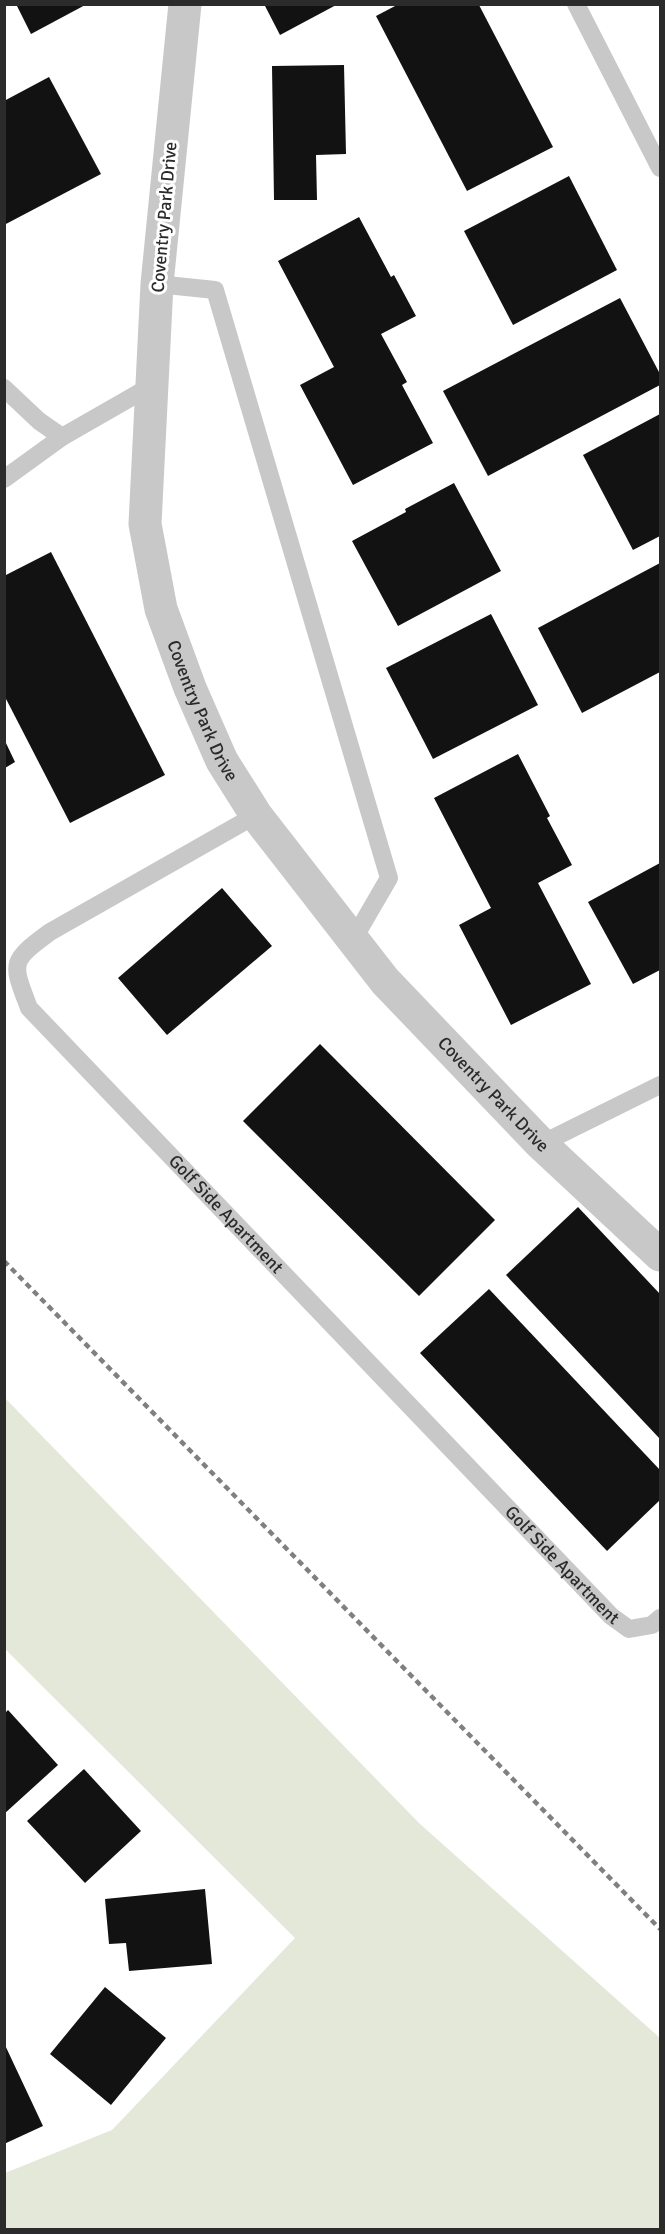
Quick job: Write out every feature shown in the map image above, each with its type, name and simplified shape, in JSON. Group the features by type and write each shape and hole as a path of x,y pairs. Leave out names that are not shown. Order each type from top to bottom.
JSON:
{"street":[{"name":"Coventry Park Drive","path":"185,4 157,284 145,524 161,609 190,688 222,761 256,815 385,981 541,1144 660,1255"}],"lane":[{"path":"576,4 660,168"},
{"path":"157,284 215,290 389,878 353,940"},
{"path":"4,479 62,437 151,386"},
{"path":"4,388 39,421 62,437"},
{"name":"Golf Side Apartment","path":"256,815 50,932 22,952 16,972 29,1008 611,1616 629,1629 652,1625 660,1618"},
{"path":"541,1144 660,1085"}],"shaded area":[{"path":"4,1397 419,1823 660,2038 660,2229 5,2229 5,2173 112,2130 295,1938 5,1649"}],"building":[{"path":"16,4 87,4 31,34"},
{"path":"264,4 338,4 280,35"},
{"path":"397,5 479,5 553,147 467,191 376,16"},
{"path":"344,65 346,154 316,155 317,200 274,200 272,66"},
{"path":"49,77 101,174 4,225 4,101"},
{"path":"569,176 617,270 513,325 464,231"},
{"path":"359,217 391,277 394,275 416,316 381,334 407,382 402,385 433,443 353,485 300,385 334,367 278,261"},
{"path":"620,298 660,374 660,385 488,476 443,391"},
{"path":"660,414 660,536 633,550 583,455"},
{"path":"454,483 501,571 398,626 352,541"},
{"path":"51,552 165,775 70,823 4,695 4,576"},
{"path":"660,563 660,672 582,713 538,628"},
{"path":"491,614 538,705 433,759 386,668"},
{"path":"5,741 15,762 5,768"},
{"path":"518,754 550,816 547,818 572,865 538,883 591,984 511,1025 459,925 491,908 434,798"},
{"path":"660,863 660,970 633,984 588,902"},
{"path":"222,888 272,946 167,1035 118,978"},
{"path":"320,1044 495,1220 419,1296 243,1121"},
{"path":"578,1207 660,1294 660,1439 506,1275"},
{"path":"489,1289 660,1470 660,1500 607,1551 420,1353"},
{"path":"8,1710 58,1765 4,1814 4,1714"},
{"path":"84,1769 141,1831 85,1883 27,1821"},
{"path":"205,1889 212,1964 129,1971 126,1943 109,1944 105,1899"},
{"path":"105,1987 166,2038 111,2105 50,2054"},
{"path":"4,2043 43,2126 4,2144"}],"railway":[{"path":"4,1261 660,1929"}]}
